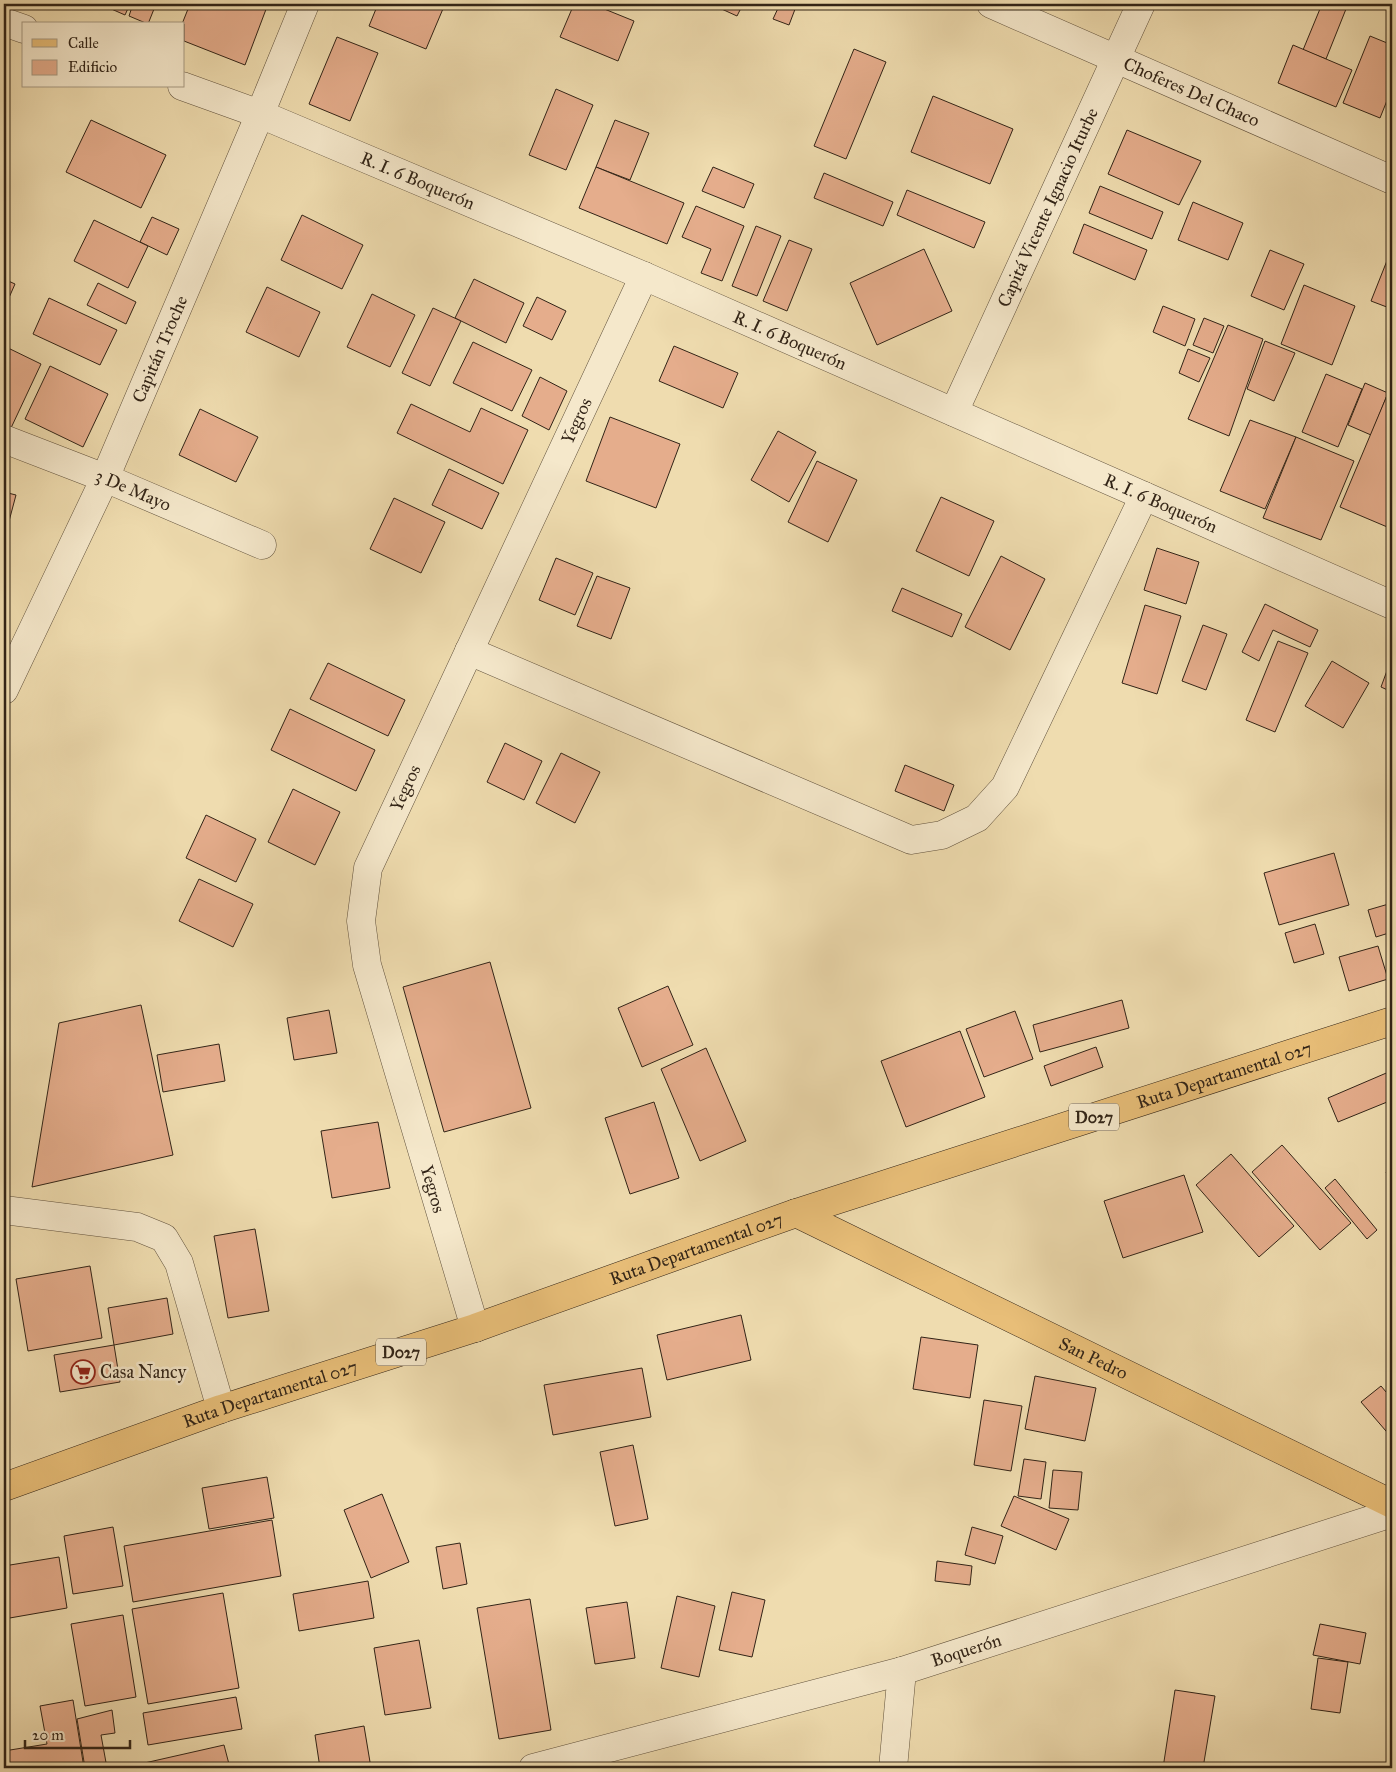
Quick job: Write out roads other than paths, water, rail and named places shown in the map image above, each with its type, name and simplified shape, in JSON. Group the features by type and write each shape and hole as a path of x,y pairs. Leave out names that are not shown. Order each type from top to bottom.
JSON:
{"main road":[{"name":"Ruta Departamental 027","path":"4,1487 221,1409 475,1328 796,1212 1392,1021"},
{"name":"San Pedro","path":"796,1212 1392,1504"}],"street":[{"name":"Capitán Troche","path":"4,690 105,478 305,4"},
{"name":"Choferes Del Chaco","path":"991,4 1392,180"},
{"name":"Capitá Vicente Ignacio Iturbe","path":"954,412 1141,4"},
{"path":"4,22 22,28"},
{"name":"R. I. 6 Boquerón","path":"185,87 260,114 644,276 1392,605"},
{"name":"Yegros","path":"475,1328 367,965 361,921 368,868 644,276"},
{"name":"3 De Mayo","path":"4,439 105,478 262,545"},
{"path":"469,651 911,840 942,836 977,818 1005,786 1144,496"},
{"path":"4,1210 137,1227 164,1238 178,1263 221,1409"},
{"name":"Boquerón","path":"533,1768 902,1671 1392,1513"},
{"path":"893,1768 902,1671"}],"place":[{"name":"Casa Nancy","path":"83,1372"}]}
